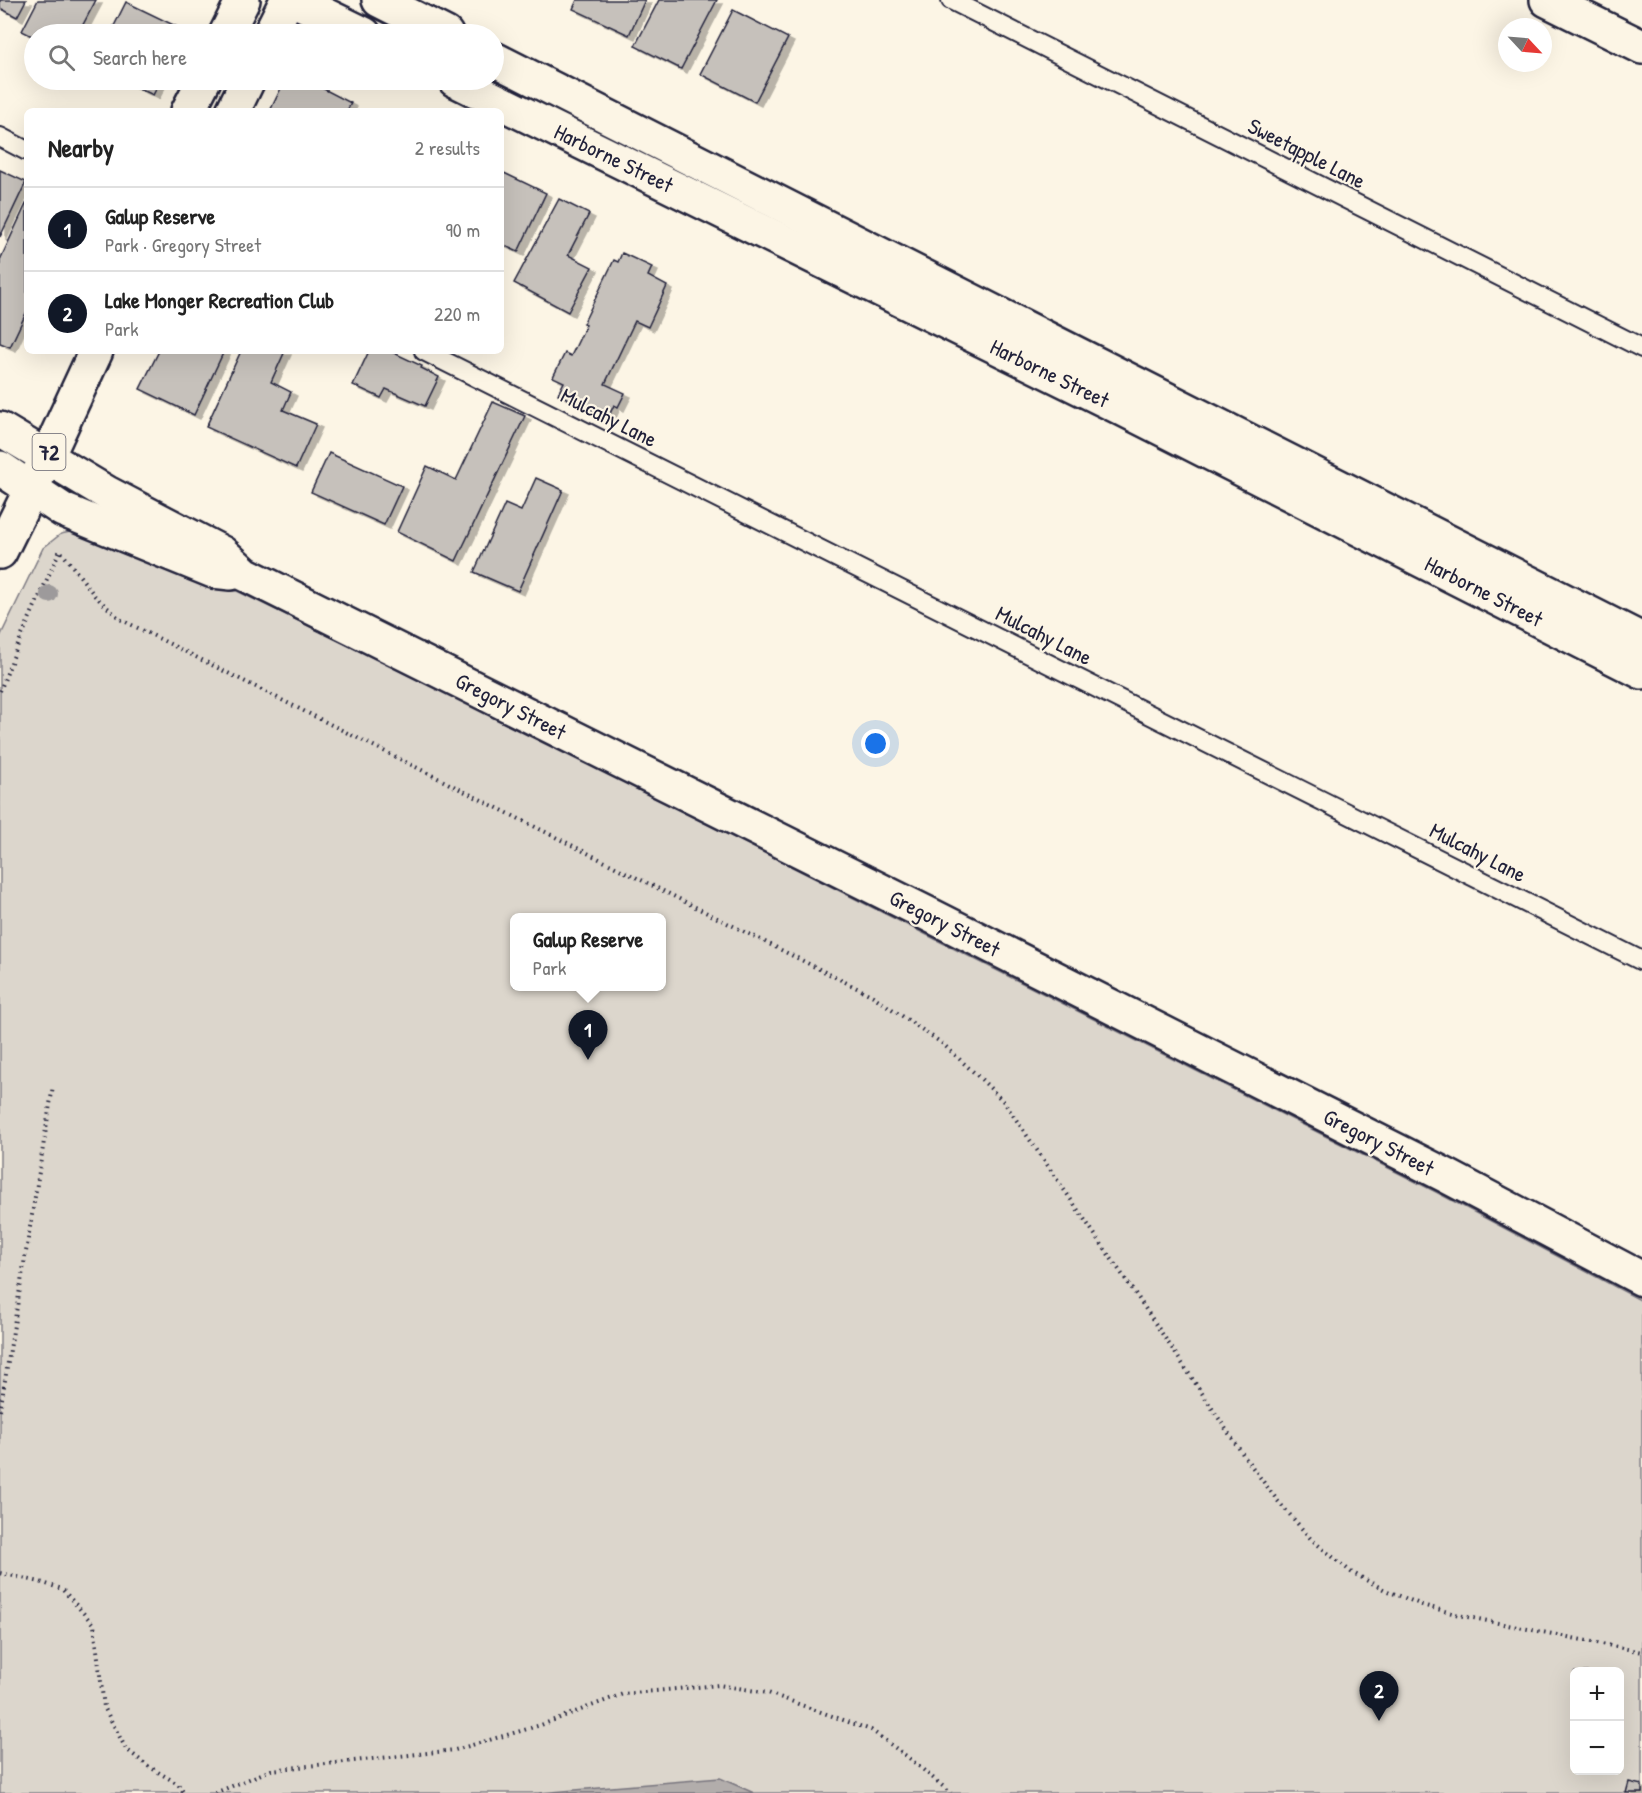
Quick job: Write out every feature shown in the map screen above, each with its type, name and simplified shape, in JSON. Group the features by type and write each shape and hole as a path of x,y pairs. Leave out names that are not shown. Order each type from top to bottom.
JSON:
{"main road":[{"path":"231,24 243,0"},
{"path":"275,24 287,0"},
{"path":"294,0 343,24"},
{"path":"379,0 426,24"},
{"path":"1548,0 1642,47"},
{"name":"Harborne Street","path":"504,64 1642,640"},
{"path":"190,108 199,90"},
{"path":"234,108 243,90"},
{"name":"Harborne Street","path":"475,90 1134,414 1642,672"},
{"name":"72","path":"0,552 95,354"},
{"name":"Gregory Street","path":"0,429 106,493 222,553 245,574 967,934 1434,1170 1642,1279"},
{"name":"Gregory Street","path":"0,468 63,510 213,571 245,574"}],"lane":[{"name":"Sweetapple Lane","path":"951,0 1642,348"},
{"path":"0,137 24,149"},
{"name":"Mulcahy Lane","path":"430,354 1642,961"}],"path":[{"path":"0,691 18,642 60,550 95,596 120,619 873,996 943,1044 1004,1102 1244,1456 1277,1500 1311,1539 1351,1572 1385,1590 1422,1605 1463,1616 1642,1652"},
{"path":"0,1411 53,1086"},
{"path":"0,1573 62,1589 94,1624 104,1707 126,1749 148,1766 178,1784 184,1793"},
{"path":"215,1793 271,1770 455,1750 541,1725 623,1694 719,1685 768,1693 871,1730 951,1793"}],"shaded area":[{"path":"79,530 192,572 237,591 487,713 1436,1192 1642,1301 1642,1793 0,1793 0,637 43,548 61,534"},
{"path":"720,1778 754,1793 539,1793"}],"building":[{"path":"0,0 26,0 17,17 0,8"},
{"path":"38,0 96,0 83,24 26,24"},
{"path":"577,0 645,0 629,35 573,9"},
{"path":"659,0 717,0 681,69 635,46"},
{"path":"126,2 172,24 115,24"},
{"path":"733,10 788,38 755,102 700,74"},
{"path":"143,90 156,90 153,95"},
{"path":"280,90 326,90 351,103 348,108 271,108"},
{"path":"0,170 24,181 24,186 0,237"},
{"path":"504,173 546,193 518,252 504,245"},
{"path":"559,199 589,214 568,255 592,267 568,312 514,283"},
{"path":"24,208 24,317 10,347 0,343 0,260"},
{"path":"622,253 652,267 648,276 667,286 648,327 635,321 605,384 625,393 618,407 614,405 608,418 558,394 564,382 553,377 565,353 571,356 586,325 583,324 614,260 618,262"},
{"path":"158,354 223,354 194,415 140,389"},
{"path":"240,354 284,354 271,382 291,392 283,410 316,424 296,468 206,427"},
{"path":"368,354 396,354 439,377 425,406 386,389 381,398 353,385"},
{"path":"493,402 525,416 456,561 397,532 427,466 456,480"},
{"path":"329,453 402,486 384,525 311,492"},
{"path":"536,478 563,490 518,591 474,572 505,504 521,511"},
{"path":"1629,1782 1642,1785 1642,1793 1626,1793"}],"place":[{"name":"Galup Reserve","path":"588,1060"},
{"name":"Lake Monger Recreation Club","path":"1379,1721"}]}
